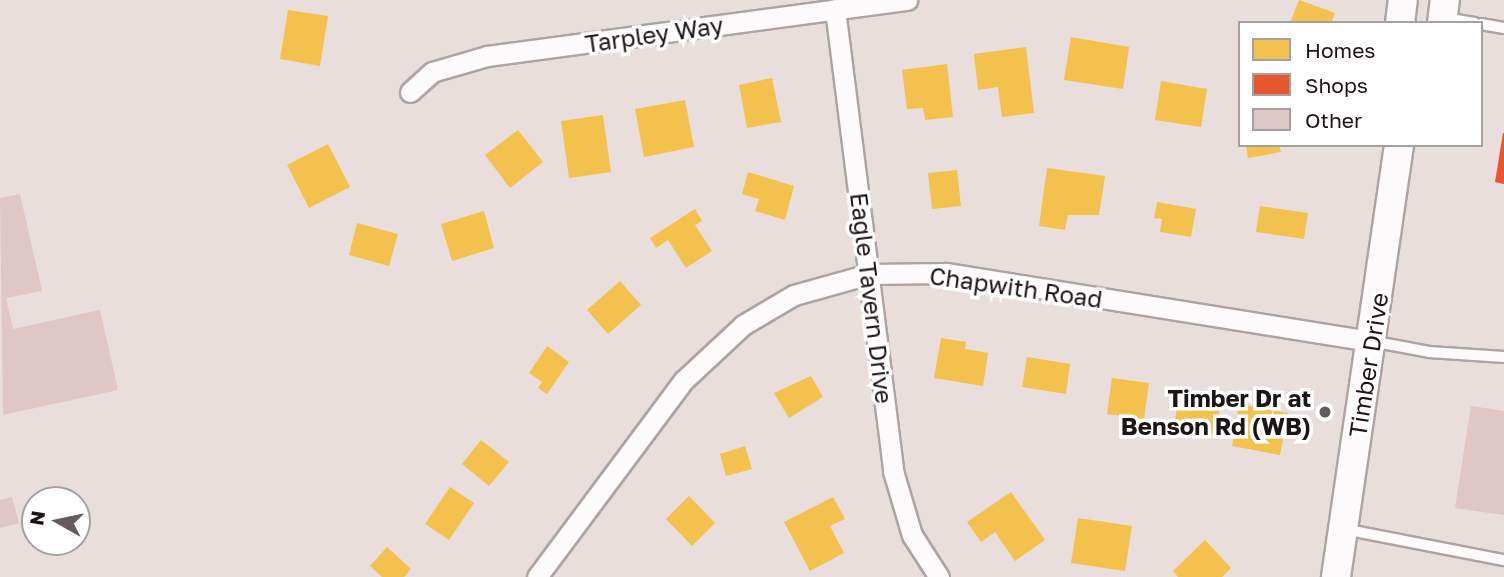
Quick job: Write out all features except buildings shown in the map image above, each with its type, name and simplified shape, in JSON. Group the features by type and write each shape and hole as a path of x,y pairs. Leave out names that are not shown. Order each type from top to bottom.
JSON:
{"main road":[{"path":"1400,21 1403,0"},
{"name":"Timber Drive","path":"1336,577 1401,148"}],"street":[{"name":"Tarpley Way","path":"410,92 432,72 487,56 907,0"},
{"name":"Eagle Tavern Drive","path":"835,9 893,471 912,535 939,577"},
{"name":"Chapwith Road","path":"537,577 683,381 743,325 794,295 869,274 946,273 1371,341"}],"lane":[{"path":"1443,13 1469,21"},
{"path":"1483,24 1504,28"},
{"path":"1371,341 1429,352 1504,357"},
{"path":"1343,529 1504,560"}],"place":[{"name":"Timber Dr at Benson Rd (WB)","path":"1325,412"}]}
